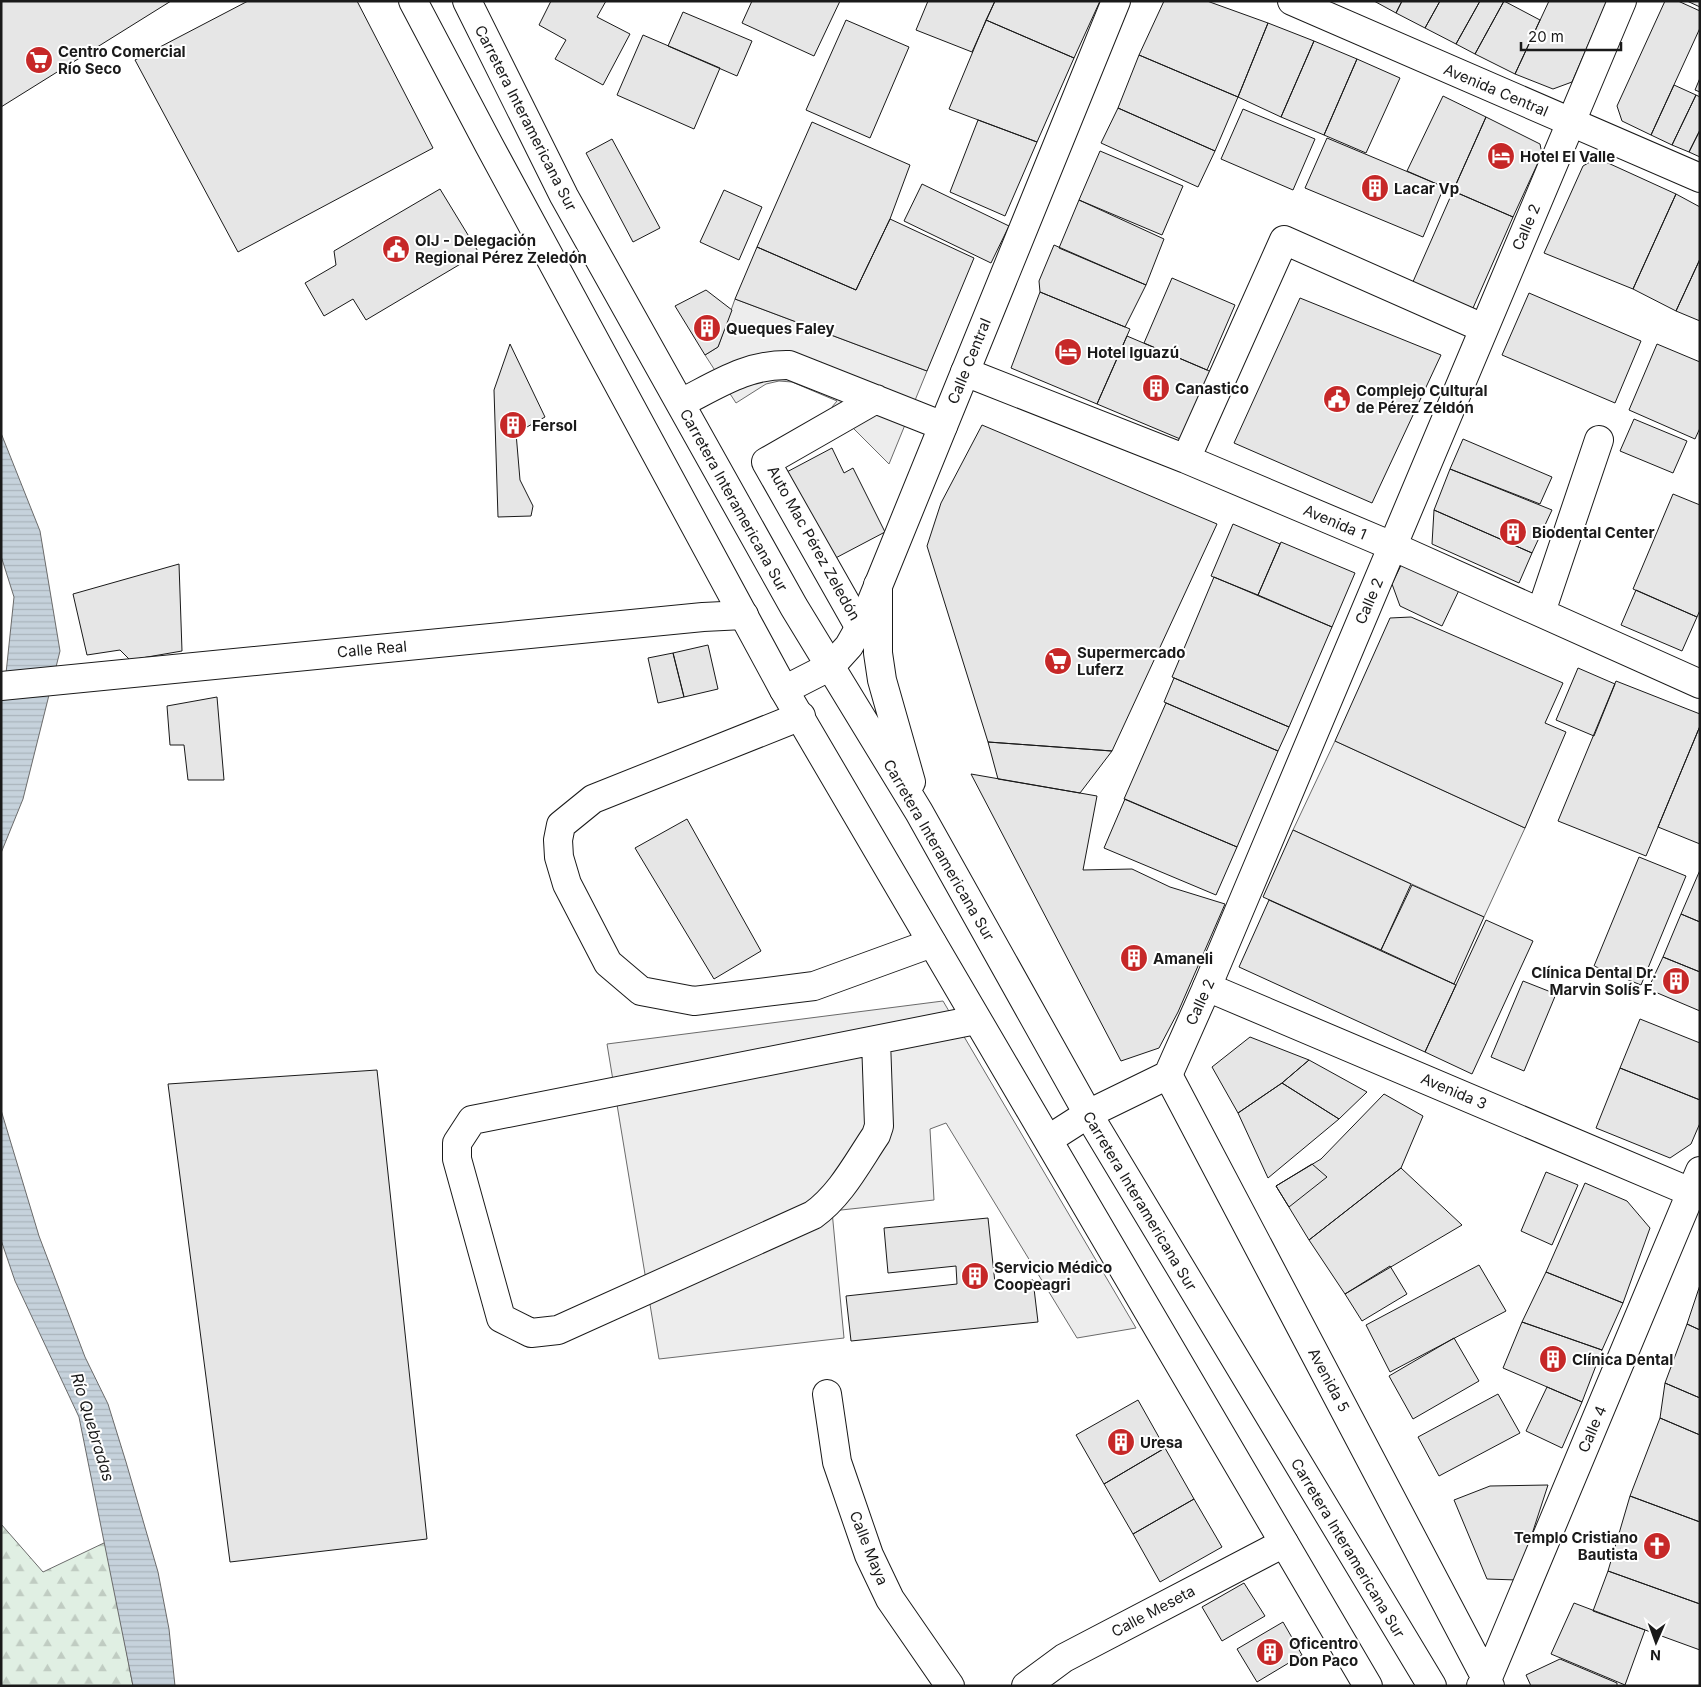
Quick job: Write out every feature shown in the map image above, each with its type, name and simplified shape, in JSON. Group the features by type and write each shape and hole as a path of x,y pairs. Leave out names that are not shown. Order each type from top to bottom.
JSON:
{"main road":[{"path":"414,1 489,145 784,690 801,716 976,1020 1049,1139 1368,1686"},
{"name":"Carretera Interamericana Sur","path":"467,1 564,196 794,607 832,666 919,812 1088,1114 1432,1686"},
{"name":"Calle Central","path":"784,690 832,666 849,646 860,628 1116,1"},
{"name":"Avenida Central","path":"1292,1 1700,178"},
{"name":"Calle 2","path":"1168,1075 1207,987 1622,1"},
{"path":"1186,460 1284,240 1483,328"},
{"path":"681,403 748,369 770,364 789,365 943,426"},
{"name":"Avenida 1","path":"965,372 1186,460 1392,546 1700,684"},
{"name":"Auto Mac Pérez Zeledón","path":"860,628 766,462 876,399"},
{"path":"1540,612 1599,440"},
{"path":"878,585 878,653 882,680 919,812"},
{"name":"Calle Real","path":"1,686 693,618 744,616"},
{"path":"801,716 593,799 561,825 558,840 559,857 566,884 608,963 641,991 694,1001 814,986 932,943"},
{"name":"Avenida 3","path":"1207,987 1697,1186"},
{"path":"876,1040 879,1126 876,1136 835,1196 824,1208 813,1215 558,1330 531,1334 501,1318 457,1159 457,1143 472,1120 976,1020"},
{"path":"1049,1139 1088,1114 1168,1075"},
{"name":"Avenida 5","path":"1168,1075 1486,1684"},
{"name":"Calle 4","path":"1486,1684 1697,1186"},
{"name":"Calle Maya","path":"827,1394 837,1462 869,1555 890,1599 950,1686"},
{"name":"Calle Meseta","path":"1026,1686 1064,1658 1284,1543"}],"green space":[{"path":"1,1524 43,1572 106,1542 133,1686 1,1686"}],"shaded area":[{"path":"735,299 927,371 889,464 832,407 837,401 792,382 779,381 766,384 736,403 705,355 718,347"},
{"path":"1335,741 1525,828 1484,917 1293,830"},
{"path":"943,1001 1136,1328 1077,1338 946,1123 930,1129 934,1200 832,1211 844,1338 659,1359 607,1044"}],"water":[{"path":"1,433 40,531 60,651 23,799 1,853 1,695 5,683 14,597 1,556"},
{"name":"Río Quebradas","path":"1,1110 39,1236 85,1357 108,1404 126,1462 158,1572 169,1629 175,1686 133,1686 79,1417 15,1281 1,1240"}],"building":[{"name":"Centro Comercial Río Seco","path":"1,1 171,1 1,107"},
{"path":"248,1 357,1 433,148 238,252 135,60"},
{"path":"551,1 606,1 597,17 630,34 603,85 555,59 566,40 539,25"},
{"path":"752,1 840,1 814,56 742,23"},
{"path":"928,1 995,1 972,52 916,30"},
{"path":"995,1 1100,1 1074,58 986,20"},
{"path":"1164,1 1207,1 1268,23 1238,97 1139,55"},
{"path":"1374,1 1402,1 1396,13"},
{"path":"1402,1 1440,1 1425,28 1396,13"},
{"path":"1440,1 1480,1 1456,44 1425,28"},
{"path":"1480,1 1504,1 1475,54 1456,44"},
{"path":"1504,1 1540,20 1515,74 1475,54"},
{"path":"1549,1 1607,1 1572,82 1553,89 1515,74"},
{"path":"1665,1 1678,1 1700,11 1700,28 1651,135 1622,121 1617,106"},
{"path":"1687,1 1700,1 1700,7"},
{"path":"683,12 752,41 737,76 668,46"},
{"path":"846,20 909,47 870,138 806,110"},
{"path":"986,20 1074,58 1037,142 949,109"},
{"path":"1268,23 1314,41 1281,117 1238,97"},
{"path":"643,35 720,68 694,129 617,95"},
{"path":"1314,41 1357,59 1324,135 1281,117"},
{"path":"1139,55 1238,97 1215,151 1118,108"},
{"path":"1357,59 1400,78 1366,153 1324,135"},
{"path":"1700,78 1700,92 1695,90"},
{"path":"1674,85 1696,95 1672,145 1651,135"},
{"path":"1696,95 1700,97 1700,130 1689,152 1672,145"},
{"path":"1443,96 1486,117 1453,191 1407,171"},
{"path":"1118,108 1215,151 1198,187 1101,143"},
{"path":"1243,109 1315,139 1293,190 1221,159"},
{"path":"1486,117 1540,144 1542,154 1513,217 1453,191"},
{"path":"978,120 1037,142 1005,216 950,192"},
{"path":"812,122 910,165 890,219 856,290 757,247"},
{"path":"1700,130 1700,157 1689,152"},
{"name":"Lacar Vp","path":"1327,138 1444,187 1423,237 1305,188"},
{"path":"612,139 660,228 633,242 586,153"},
{"path":"1100,151 1183,186 1162,235 1079,200"},
{"path":"1597,158 1676,194 1633,289 1544,253 1583,166"},
{"path":"922,184 1009,226 991,263 904,221"},
{"path":"440,189 479,253 366,320 353,299 324,316 305,283 336,265 334,251"},
{"path":"724,190 762,207 739,260 700,242"},
{"path":"1453,191 1513,217 1473,308 1412,284"},
{"path":"1676,194 1700,207 1700,259 1676,311 1633,289"},
{"path":"1079,200 1164,239 1146,285 1059,248"},
{"path":"890,219 974,258 927,371 735,299 757,247 856,290"},
{"path":"1054,245 1146,285 1125,327 1040,292 1039,281"},
{"path":"1700,259 1700,321 1676,311"},
{"path":"1172,278 1235,305 1207,370 1144,343"},
{"name":"Queques Faley","path":"706,290 732,310 718,347 705,355 675,306"},
{"name":"Hotel Iguazú","path":"1040,292 1130,329 1097,404 1011,368"},
{"path":"1529,293 1641,341 1615,403 1502,355"},
{"name":"Complejo Cultural de Pérez Zeldón","path":"1300,298 1441,355 1372,503 1234,443"},
{"name":"Canastico","path":"1127,336 1214,373 1185,441 1097,404"},
{"name":"Fersol","path":"510,344 545,417 516,433 520,480 533,506 531,516 498,517 494,390"},
{"path":"1657,344 1700,362 1700,428 1695,439 1629,410"},
{"path":"1634,419 1687,441 1673,473 1620,451"},
{"name":"Supermercado Luferz","path":"982,425 1217,524 1112,751 988,742 927,546 941,503"},
{"path":"1463,439 1552,477 1540,504 1450,469"},
{"path":"832,448 844,473 853,468 885,532 828,562 783,474"},
{"name":"Biodental Center","path":"1450,469 1552,510 1532,553 1434,510"},
{"path":"1673,494 1700,505 1700,610 1697,617 1633,589"},
{"path":"1434,510 1532,553 1519,583 1432,544"},
{"path":"1233,524 1280,544 1258,595 1211,576"},
{"path":"1281,542 1355,573 1332,627 1258,595"},
{"path":"1405,557 1462,584 1442,626 1400,606 1392,584"},
{"path":"179,564 182,651 130,660 120,650 87,655 73,594"},
{"path":"1214,577 1332,627 1289,727 1172,677"},
{"path":"1636,590 1697,617 1682,651 1621,625"},
{"path":"1411,617 1563,683 1545,723 1566,732 1525,828 1335,741 1390,618"},
{"path":"708,645 718,689 684,697 673,653"},
{"path":"673,653 684,697 658,703 648,658"},
{"path":"1578,668 1615,684 1594,736 1556,720"},
{"path":"1174,678 1289,727 1278,751 1164,702"},
{"path":"1616,681 1700,714 1700,726 1646,856 1558,821"},
{"path":"217,697 224,780 188,780 184,745 170,745 167,706"},
{"path":"1166,703 1278,751 1237,847 1124,799"},
{"path":"1700,726 1700,844 1658,827"},
{"path":"988,742 1112,751 1080,793 998,779"},
{"name":"Amaneli","path":"971,774 1097,796 1083,870 1132,869 1170,887 1225,904 1178,1012 1159,1048 1121,1061"},
{"path":"1125,799 1237,847 1216,895 1104,848"},
{"path":"687,819 761,951 714,979 635,848"},
{"path":"1293,830 1411,884 1381,950 1263,897"},
{"path":"1639,857 1686,876 1641,985 1594,966"},
{"path":"1700,870 1700,922 1681,914"},
{"path":"1412,885 1484,917 1454,984 1381,950"},
{"path":"1269,900 1456,985 1425,1052 1239,967"},
{"path":"1681,914 1700,922 1700,972 1663,957"},
{"path":"1486,920 1533,941 1472,1074 1425,1052"},
{"name":"Clínica Dental Dr. Marvin Solís F.","path":"1663,957 1700,972 1700,1011 1648,989"},
{"path":"1523,981 1556,994 1524,1071 1491,1057"},
{"path":"1640,1019 1700,1043 1700,1100 1620,1068"},
{"path":"1250,1037 1309,1060 1282,1083 1238,1113 1212,1067"},
{"path":"1309,1060 1367,1092 1339,1119 1282,1083"},
{"path":"1620,1068 1700,1100 1700,1123 1691,1144 1670,1158 1596,1128"},
{"path":"377,1070 427,1539 230,1562 168,1084"},
{"path":"1282,1083 1339,1119 1268,1178 1238,1113"},
{"path":"1384,1094 1423,1116 1401,1168 1309,1240 1276,1186 1321,1159"},
{"path":"1312,1164 1327,1177 1289,1207 1276,1186"},
{"path":"1401,1168 1462,1225 1345,1294 1309,1240"},
{"path":"1546,1172 1578,1185 1552,1245 1521,1231"},
{"path":"1585,1183 1627,1201 1650,1228 1623,1303 1546,1272"},
{"name":"Servicio Médico Coopeagri","path":"988,1218 995,1283 1033,1280 1038,1322 851,1341 846,1296 957,1284 956,1266 888,1273 884,1228"},
{"path":"1479,1265 1506,1311 1390,1372 1366,1325"},
{"path":"1390,1266 1407,1294 1362,1321 1345,1294"},
{"path":"1546,1272 1623,1303 1602,1350 1522,1322"},
{"path":"1700,1285 1700,1330 1687,1324"},
{"name":"Clínica Dental","path":"1522,1322 1602,1350 1582,1402 1503,1368"},
{"path":"1687,1324 1700,1330 1700,1398 1665,1383"},
{"path":"1454,1338 1479,1381 1413,1419 1389,1376"},
{"path":"1665,1383 1700,1398 1700,1435 1660,1418"},
{"path":"1547,1387 1582,1402 1562,1448 1526,1431"},
{"path":"1498,1394 1520,1433 1439,1476 1418,1437"},
{"name":"Uresa","path":"1138,1400 1165,1448 1104,1484 1076,1435"},
{"path":"1660,1418 1700,1435 1700,1522 1630,1496"},
{"path":"1165,1448 1194,1499 1133,1534 1104,1484"},
{"path":"1548,1485 1517,1580 1487,1579 1454,1500 1490,1486"},
{"name":"Templo Cristiano Bautista","path":"1630,1496 1700,1522 1700,1604 1608,1571"},
{"path":"1194,1499 1222,1547 1160,1582 1133,1534"},
{"path":"1608,1571 1700,1604 1700,1650 1593,1611"},
{"path":"1244,1583 1265,1616 1222,1641 1202,1607"},
{"path":"1574,1603 1645,1630 1625,1685 1551,1654"},
{"name":"Oficentro Don Paco","path":"1283,1622 1302,1655 1257,1682 1237,1649"},
{"path":"1560,1659 1617,1683 1617,1686 1531,1686 1526,1675"}],"place":[{"name":"Centro Comercial Río Seco","path":"39,60"},
{"name":"Hotel El Valle","path":"1501,156"},
{"name":"Lacar Vp","path":"1375,188"},
{"name":"OIJ - Delegación Regional Pérez Zeledón","path":"396,249"},
{"name":"Queques Faley","path":"707,328"},
{"name":"Hotel Iguazú","path":"1068,352"},
{"name":"Canastico","path":"1156,388"},
{"name":"Complejo Cultural de Pérez Zeldón","path":"1337,399"},
{"name":"Fersol","path":"513,425"},
{"name":"Biodental Center","path":"1513,532"},
{"name":"Supermercado Luferz","path":"1058,661"},
{"name":"Amaneli","path":"1134,958"},
{"name":"Clínica Dental Dr. Marvin Solís F.","path":"1676,981"},
{"name":"Servicio Médico Coopeagri","path":"975,1276"},
{"name":"Clínica Dental","path":"1553,1359"},
{"name":"Uresa","path":"1121,1442"},
{"name":"Templo Cristiano Bautista","path":"1657,1546"},
{"name":"Oficentro Don Paco","path":"1270,1652"}]}
